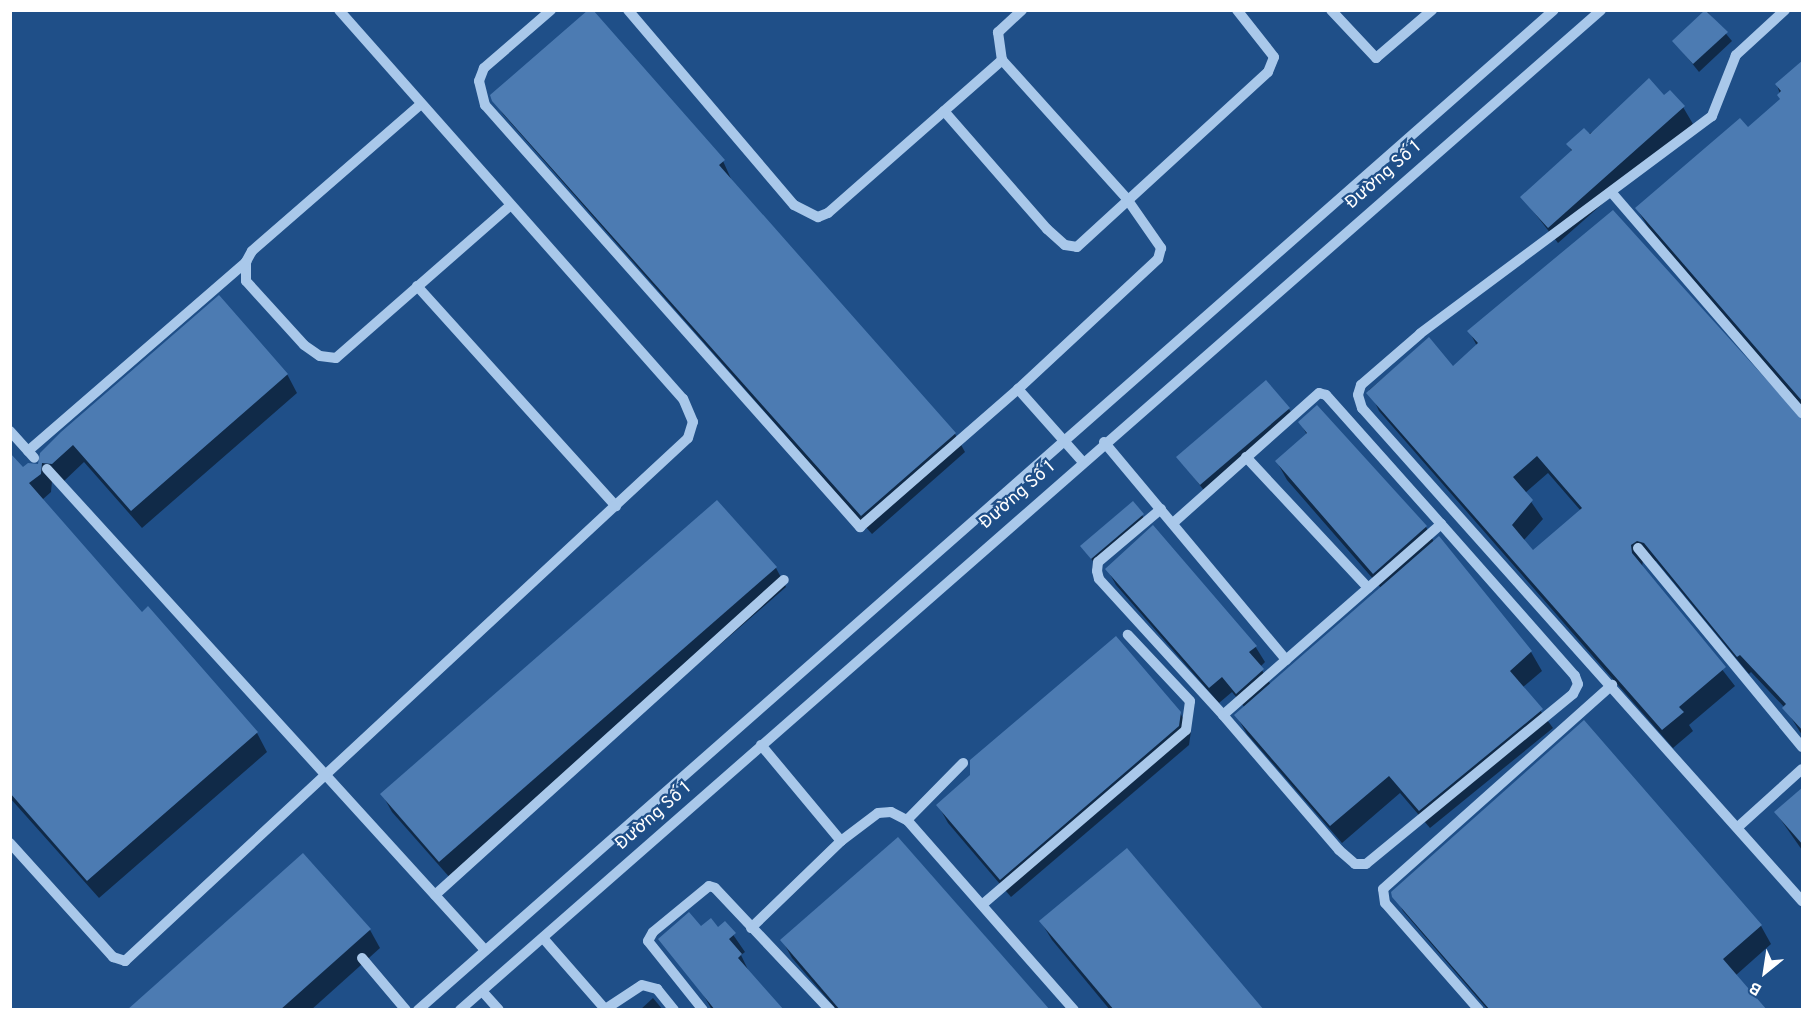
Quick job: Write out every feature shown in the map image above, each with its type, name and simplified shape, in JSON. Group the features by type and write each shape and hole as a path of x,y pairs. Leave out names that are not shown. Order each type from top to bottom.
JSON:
{"street":[{"path":"10,843 113,957 125,961 327,776 688,438 693,422 683,399 339,10"},
{"path":"551,10 484,68 479,81 485,105 860,527 1018,389 1158,259 1161,248 1126,200 1002,60 998,32 1022,10"},
{"path":"628,10 803,213 818,217 828,213 1002,60"},
{"path":"944,111 1047,229 1065,245 1077,247 1268,72 1274,57 1237,10"},
{"path":"1331,10 1376,58 1432,10"},
{"name":"Đường Số 1","path":"418,1010 1065,443 1554,10"},
{"name":"Đường Số 1","path":"460,1010 1082,461 1601,10"},
{"path":"1785,10 1736,55 1712,116 1612,193 1420,334 1361,385 1358,395 1362,408 1803,901"},
{"path":"10,431 31,455 246,262 252,251 421,104"},
{"path":"1612,193 1803,412"},
{"path":"246,262 246,281 304,345 320,356 336,358 511,205"},
{"path":"417,286 616,506"},
{"path":"1018,389 1082,461"},
{"path":"1161,509 1098,562 1099,579 1223,715 1339,850 1355,864 1366,864 1573,694 1578,684 1575,676 1326,395 1313,396 1173,523"},
{"path":"1104,442 1286,660"},
{"path":"1246,457 1368,588"},
{"path":"47,469 485,950"},
{"path":"1223,715 1441,524"},
{"path":"1638,548 1803,747"},
{"path":"435,895 784,580"},
{"path":"984,904 1186,729 1190,701 1128,635"},
{"path":"1479,1010 1385,903 1383,889 1612,685"},
{"path":"761,745 841,841"},
{"path":"907,820 963,763"},
{"path":"1738,827 1803,769"},
{"path":"751,928 841,841 878,813 891,812 907,820 984,904 1074,1010"},
{"path":"703,1010 648,945 649,936 709,886 830,1010"},
{"path":"543,938 605,1009 642,985 657,989 674,1010"},
{"path":"362,958 406,1010"},
{"path":"482,991 499,1010"}],"building":[{"path":"588,10 593,10 725,160 719,165 956,433 861,516 492,101 490,95"},
{"path":"1705,10 1728,32 1693,64 1672,41"},
{"path":"1803,60 1803,402 1635,208 1740,118 1748,127 1780,99 1777,95 1781,91 1775,84"},
{"path":"1649,78 1664,95 1670,90 1685,106 1548,228 1520,197 1572,150 1566,144 1584,128 1590,134"},
{"path":"1613,210 1803,420 1803,731 1782,708 1786,704 1740,655 1737,657 1644,543 1637,541 1631,545 1632,553 1726,667 1679,707 1684,712 1662,730 1366,393 1429,337 1453,366 1478,343 1467,331","holes":["1537,456 1582,508 1533,550 1512,525 1533,500 1513,477"]},
{"path":"219,295 288,374 131,511 73,445 52,464 42,463 41,474 29,483 142,612 148,606 258,732 87,881 10,793 10,453 23,467 28,463 38,464 40,453 61,432"},
{"path":"1266,380 1290,408 1200,485 1176,457"},
{"path":"1317,405 1427,526 1373,574 1275,461 1307,433 1298,422"},
{"path":"717,500 777,567 439,862 380,794"},
{"path":"1133,501 1144,514 1091,559 1080,546"},
{"path":"1153,525 1257,646 1249,652 1264,669 1236,694 1222,677 1209,688 1105,569"},
{"path":"1439,536 1532,651 1510,671 1543,709 1419,811 1389,776 1330,826 1234,715"},
{"path":"1116,636 1181,712 1179,726 1000,880 936,805 970,775 970,760"},
{"path":"1584,720 1762,925 1723,959 1767,1010 1490,1010 1392,897 1391,892"},
{"path":"1803,787 1803,845 1774,812"},
{"path":"898,837 1050,1010 840,1010 780,940"},
{"path":"1127,848 1264,1010 1114,1010 1039,921"},
{"path":"303,853 371,929 280,1010 127,1010"},
{"path":"689,912 701,926 711,918 718,927 725,921 736,933 729,939 742,954 738,958 784,1010 715,1010 658,939"}]}
